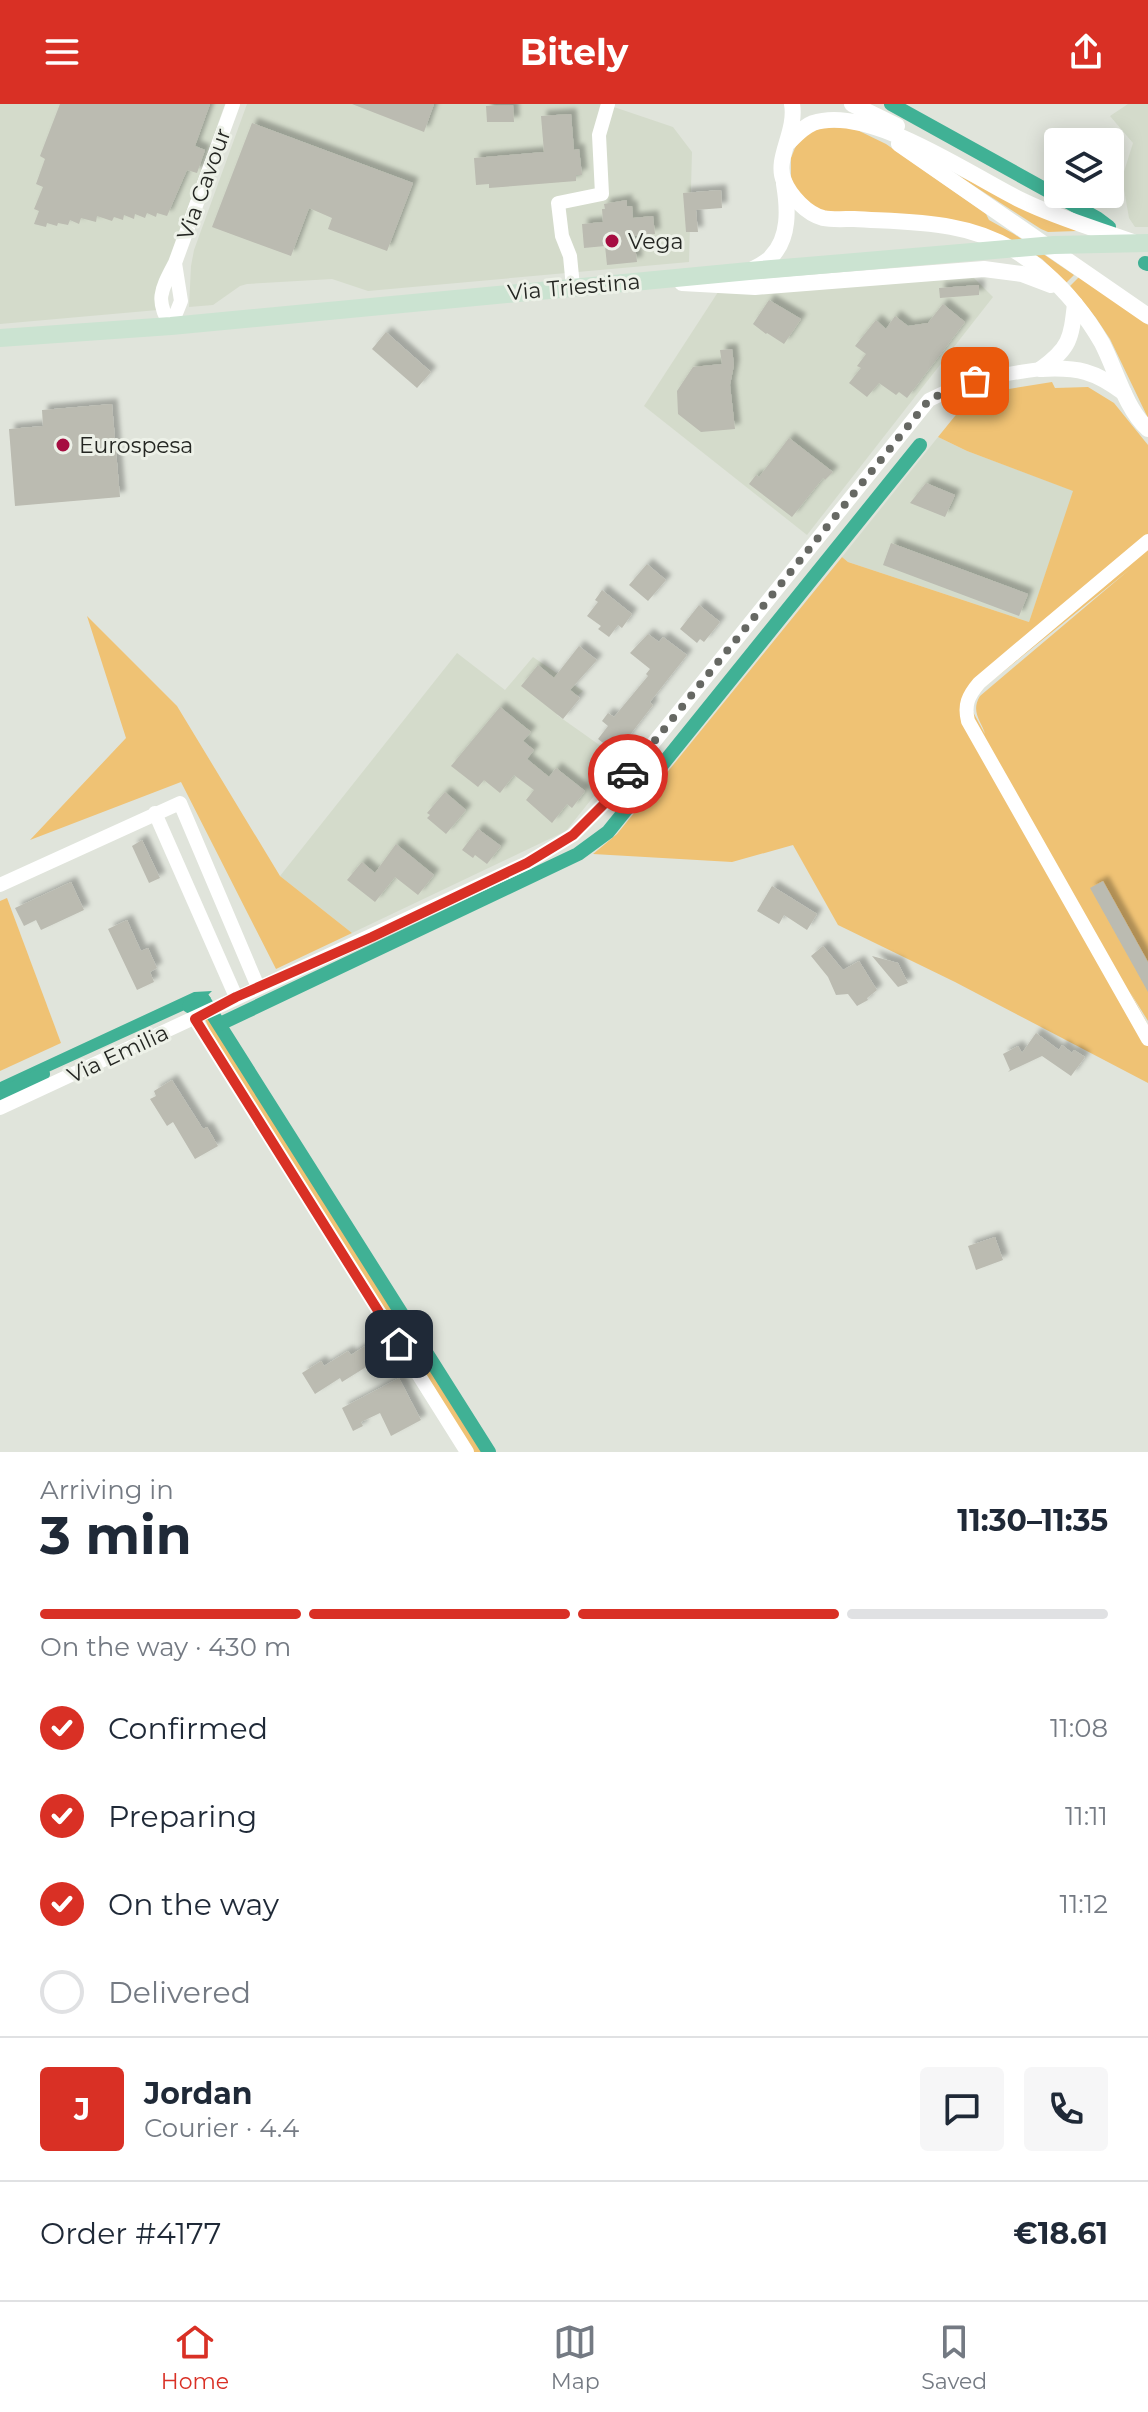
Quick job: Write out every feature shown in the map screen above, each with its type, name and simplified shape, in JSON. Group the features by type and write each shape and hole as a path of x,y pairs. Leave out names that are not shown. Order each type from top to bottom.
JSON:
{"main road":[{"name":"Via Triestina","path":"0,338 171,326 853,262 1080,243 1140,242"}],"street":[{"name":"Via Cavour","path":"171,326 181,301 175,263 233,104"},
{"path":"573,287 570,256 562,236 558,203 602,194 599,135 608,104"},
{"path":"749,271 772,257 783,238 787,204 781,165 793,125 792,104"},
{"path":"864,118 871,112 1067,218"},
{"path":"789,142 813,123 864,118 1027,203 1140,242"},
{"path":"864,118 1148,316"},
{"path":"784,183 803,207 822,217 950,226 990,238 1016,251 1045,272 1075,304 1101,341 1134,411 1148,429"},
{"path":"636,281 755,287 998,269 1022,274 1060,289"},
{"path":"1041,369 1065,349 1072,332 1075,304"},
{"path":"1041,369 1067,368 1093,373 1126,395"},
{"name":"Via Emilia","path":"0,1108 513,870 573,835 606,802 929,400 953,388 997,374 1041,369"},
{"path":"1148,541 979,683 966,701 968,721 1148,1039"},
{"path":"0,885 180,803 258,987"},
{"path":"155,813 236,997"},
{"path":"207,1012 467,1452"}],"shaded area":[{"path":"0,104 225,104 175,244 169,281 169,309 0,324"},
{"path":"247,104 605,104 673,127 692,152 689,262 368,291 332,279 247,284 213,305 189,307 194,250"},
{"path":"1128,104 1148,104 1148,227 1135,227 1129,218 1124,172 1133,143 1124,128 1120,128 1110,116"},
{"path":"820,127 853,128 886,144 986,214 989,220 1074,275 1066,283 1042,259 1011,240 822,213 794,190 791,176 791,158 795,148 803,136"},
{"path":"957,175 1077,231 1048,232 1041,229"},
{"path":"963,267 993,297 807,535 644,406 720,289"},
{"path":"1079,277 1148,325 1148,418 1110,339 1070,286"},
{"path":"1052,382 1055,388 1088,387 1114,403 1148,445 1148,1021 1130,992 1148,1025 1148,1083 838,925 793,845 732,862 593,854 617,834 842,557 848,562 1029,622 1073,491 938,437 972,395","holes":["1129,570 980,696 976,712 985,734 973,712 973,696"]},
{"path":"938,437 1074,491 1029,622 848,562 842,557"},
{"path":"87,616 177,706 280,876 352,933 276,969 181,782 30,840 126,738"},
{"path":"457,653 505,690 533,657 583,691 557,715 622,761 566,831 352,933 280,876"},
{"path":"7,898 61,1043 0,1071 0,901"},
{"path":"212,991 208,995 211,998 0,1094 0,1082 194,992"},
{"path":"207,1012 484,1452 473,1452 210,1031 203,1014"}],"building":[{"path":"60,104 210,104 195,146 205,150 197,173 187,170 167,216 157,213 156,217 147,213 145,218 135,214 134,219 124,215 123,220 114,217 112,221 97,216 96,222 81,218 79,224 70,220 68,225 47,223 46,227 34,224 39,211 34,209 43,187 36,184 45,159 40,156"},
{"path":"352,104 434,104 424,132"},
{"path":"513,105 514,122 487,122 486,106"},
{"path":"571,114 574,150 579,149 582,175 576,175 576,181 489,188 489,184 476,185 474,158 544,152 541,116"},
{"path":"252,123 413,183 387,251 328,229 332,218 309,208 291,256 212,227"},
{"path":"721,190 722,208 696,210 698,232 686,232 683,193"},
{"path":"627,200 627,206 632,206 633,218 653,216 655,234 634,236 637,262 607,265 605,246 584,248 582,224 603,222 604,204"},
{"path":"979,285 979,295 940,298 939,288"},
{"path":"769,300 801,319 784,344 753,324"},
{"path":"943,304 965,322 907,398 899,392 896,395 879,383 867,397 849,383 861,368 857,366 866,354 855,346 876,320 886,329 895,316 908,326 928,323"},
{"path":"386,332 431,372 417,388 372,349"},
{"path":"732,349 734,365 730,385 735,429 701,432 678,414 677,391 693,367 722,364 720,350"},
{"name":"Eurospesa","path":"112,404 120,497 15,506 9,429 43,426 42,410"},
{"path":"789,438 833,472 825,480 823,478 792,517 749,484 756,475 759,477"},
{"path":"926,483 955,495 945,517 910,503"},
{"path":"891,543 1028,594 1019,616 883,565"},
{"path":"647,564 666,580 648,601 629,585"},
{"path":"602,590 632,614 622,628 618,625 609,637 598,629 601,626 587,616 598,602 595,600"},
{"path":"699,605 720,622 704,642 700,639 697,643 680,629"},
{"path":"648,634 659,642 663,637 687,655 616,753 598,739 608,726 602,721 608,713 614,717 648,676 646,674 650,669 630,653"},
{"path":"579,646 597,660 570,690 580,698 563,719 521,686 538,665 554,678"},
{"path":"500,707 531,732 523,741 534,750 527,759 549,777 556,768 585,791 572,808 567,804 552,823 526,800 534,790 514,775 500,793 484,780 478,787 451,766"},
{"path":"445,792 466,810 446,834 427,818 430,815 427,813"},
{"path":"478,829 501,846 487,864 462,850"},
{"path":"142,840 160,878 149,883 132,846"},
{"path":"396,844 434,875 418,895 395,877 375,902 347,880 362,862 375,873"},
{"path":"1103,881 1148,962 1148,992 1090,888"},
{"path":"71,882 84,910 41,930 36,920 24,926 15,908"},
{"path":"772,886 817,914 807,930 784,915 779,924 757,911"},
{"path":"127,920 141,951 148,948 157,968 150,972 154,982 137,990 108,929"},
{"path":"823,946 843,970 859,961 877,990 868,1000 857,1006 848,994 836,995 828,977 811,956"},
{"path":"872,956 898,963 908,983 898,987"},
{"path":"1036,1033 1059,1050 1062,1045 1072,1053 1074,1050 1085,1057 1071,1076 1042,1056 1008,1072 1010,1070 1003,1054 1018,1046 1022,1053"},
{"path":"172,1080 203,1129 207,1127 218,1146 195,1159 173,1122 167,1126 150,1099 156,1096 154,1091"},
{"path":"995,1237 1003,1260 976,1270 968,1246"},
{"path":"373,1341 386,1361 369,1371 366,1367 342,1382 340,1378 315,1394 302,1373 321,1361 324,1366 348,1351 351,1355"},
{"path":"399,1378 421,1420 391,1436 380,1413 361,1422 363,1426 353,1431 342,1408"}],"waterway":[{"path":"891,104 1109,227"},
{"path":"220,1024 578,854 608,832 920,445"},
{"path":"189,1006 203,999 489,1452"},
{"path":"0,1095 43,1074"}],"way so far":[{"path":"628,774 929,400 975,381"}],"place":[{"name":"Vega","path":"612,241"},
{"name":"Eurospesa","path":"63,445"}],"route":[{"path":"399,1344 195,1019 236,997 527,863 573,835 606,802 628,774"}]}
